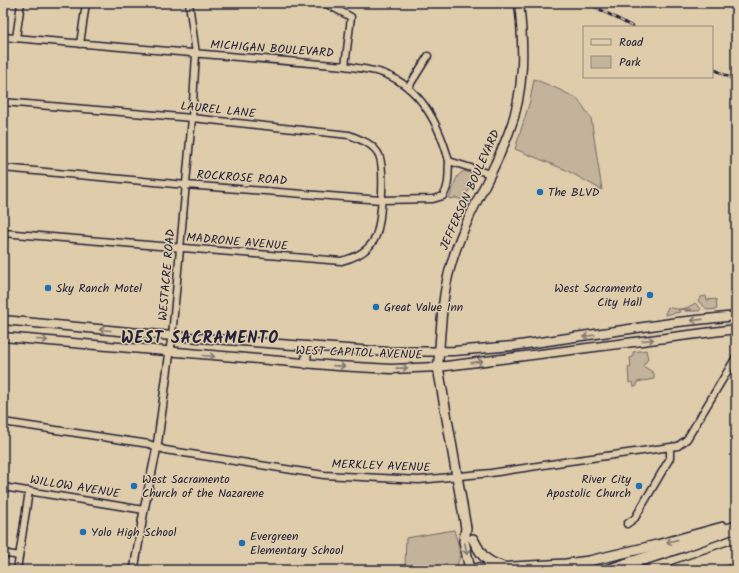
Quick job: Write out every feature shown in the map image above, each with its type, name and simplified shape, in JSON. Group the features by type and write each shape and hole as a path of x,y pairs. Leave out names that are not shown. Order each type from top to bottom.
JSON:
{"highway":[{"path":"610,570 736,527"},
{"path":"675,570 736,549"}],"main road":[{"name":"JEFFERSON BOULEVARD","path":"475,570 472,540 466,528 438,368 445,296 451,265 464,228 503,148 516,111 521,78 523,49 519,3"},
{"name":"WEST CAPITOL AVENUE","path":"3,320 172,336 382,352 454,351 510,346 569,339 678,322 736,316"},
{"name":"WEST CAPITOL AVENUE","path":"3,337 306,364 369,368 438,368 736,329"},
{"path":"614,344 627,336 628,330"},
{"path":"547,353 568,343 569,339"},
{"path":"306,364 308,346"},
{"path":"475,570 572,564 589,561 657,545 736,523"},
{"name":"JEFFERSON BOULEVARD","path":"466,528 464,541 475,570"},
{"path":"472,540 481,554 488,561 501,566 516,567"},
{"path":"704,570 736,556"}],"street":[{"path":"16,38 21,3"},
{"path":"80,44 86,3"},
{"name":"WESTACRE ROAD","path":"134,570 157,447 172,336 181,248 196,54 189,3"},
{"path":"325,3 351,16 345,66"},
{"name":"MICHIGAN BOULEVARD","path":"3,37 345,66 380,72 395,79 408,88 423,104 436,123 449,161"},
{"path":"408,88 428,56"},
{"name":"LAUREL LANE","path":"3,102 192,118 349,134 367,142 379,154 382,170 381,200"},
{"path":"449,161 490,174"},
{"name":"ROCKROSE ROAD","path":"3,168 186,185 381,200 434,199 443,196 447,186 449,161"},
{"name":"MADRONE AVENUE","path":"3,233 341,261 360,255 374,240 379,225 381,200"},
{"name":"MERKLEY AVENUE","path":"3,422 149,444 165,450 324,475 420,480 456,477 491,473 570,460 670,448 681,445 687,439 736,357"},
{"path":"626,524 635,518 670,458 670,448"},
{"name":"WILLOW AVENUE","path":"3,487 144,510"},
{"path":"17,570 29,491"},
{"path":"3,553 19,556"}],"green space":[{"path":"534,79 578,99 591,118 602,190 566,170 515,149 530,101"},
{"path":"464,171 470,173 474,177 464,200 456,198 449,199 456,179 460,173"},
{"path":"706,296 707,300 716,299 717,309 708,310 698,301 701,297"},
{"path":"695,303 701,309 699,311 685,311 692,310 691,309 678,310 680,312 665,315 668,307 682,309"},
{"path":"646,350 648,359 643,366 654,373 654,379 637,382 637,386 634,387 633,382 629,383 628,368 631,367 630,358 633,357 633,352"},
{"path":"454,530 459,550 459,560 454,570 400,570 405,567 406,538"}],"railway":[{"path":"588,3 631,26"},
{"path":"713,69 736,81"}],"place":[{"name":"The BLVD","path":"540,192"},
{"name":"Sky Ranch Motel","path":"48,288"},
{"name":"West Sacramento City Hall","path":"650,295"},
{"name":"Great Value Inn","path":"376,307"},
{"name":"West Sacramento Church of the Nazarene","path":"134,486"},
{"name":"River City Apostolic Church","path":"639,486"},
{"name":"Yolo High School","path":"83,532"},
{"name":"Evergreen Elementary School","path":"242,543"}],"district":[{"name":"WEST SACRAMENTO","path":"200,338"}]}
